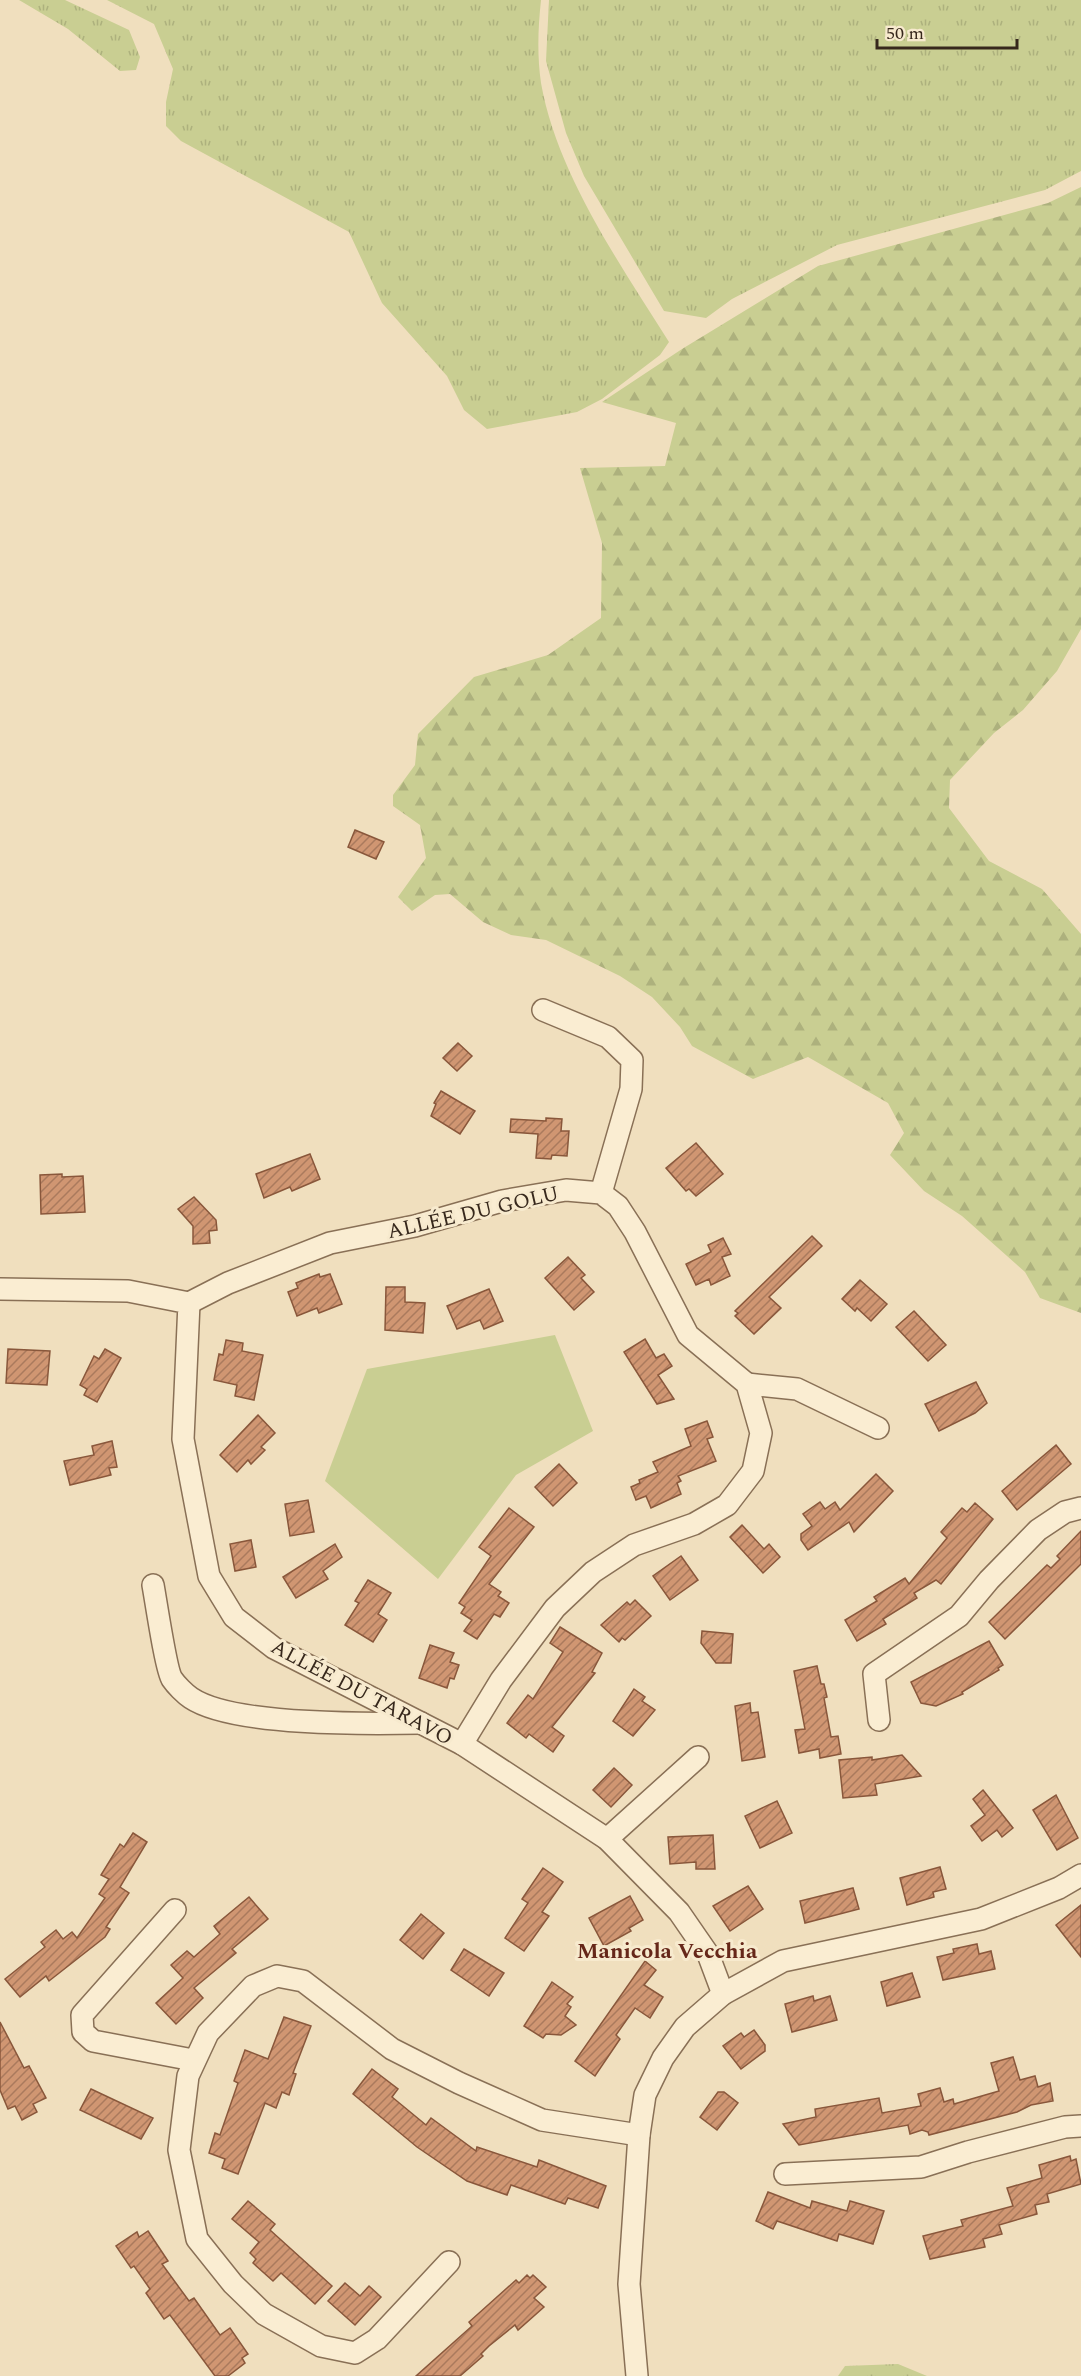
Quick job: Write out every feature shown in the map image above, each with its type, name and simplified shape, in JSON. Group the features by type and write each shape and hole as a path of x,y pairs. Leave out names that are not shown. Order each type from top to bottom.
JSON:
{"street":[{"path":"543,1010 608,1037 632,1060 631,1089 601,1193 618,1206 635,1232 688,1335 747,1384 797,1389 878,1428"},
{"name":"ALLÉE DU GOLU","path":"189,1303 228,1283 330,1243 415,1226 502,1201 566,1190 601,1193"},
{"path":"0,1289 128,1292 189,1303"},
{"name":"ALLÉE DU TARAVO","path":"189,1303 183,1439 209,1576 234,1617 274,1648 462,1744 607,1839 679,1912 708,1954 723,1994"},
{"path":"462,1744 507,1671 555,1608 593,1572 634,1545 694,1524 727,1505 753,1471 761,1433 747,1384"},
{"path":"879,1720 874,1674 959,1616 989,1580 1038,1530 1065,1512 1081,1508"},
{"path":"153,1585 170,1677 190,1698 215,1709 240,1716 371,1724 424,1723"},
{"path":"607,1839 698,1757"},
{"path":"637,2376 629,2284 639,2135 645,2096 663,2058 685,2027 723,1994 783,1961 981,1919 1059,1888 1081,1875"},
{"path":"175,1910 82,2015 83,2032 93,2041 194,2060"},
{"path":"449,2262 377,2339 355,2353 321,2346 264,2314 233,2284 197,2239 179,2150 188,2076 208,2032 253,1986 277,1976 303,1980 392,2049 459,2083 542,2120 639,2135"},
{"path":"785,2174 921,2168 968,2152 1065,2127 1081,2126"}],"green space":[{"path":"19,0 65,0 129,30 140,57 136,70 120,71 68,29"},
{"path":"107,0 541,0 538,42 541,83 549,117 561,151 611,250 669,342 660,355 602,399 577,412 487,429 464,410 447,376 382,303 349,232 181,141 166,126 166,102 173,69 154,24"},
{"path":"549,0 1081,0 1081,171 1045,190 837,245 732,299 706,318 664,311 584,176 566,133 546,61"},
{"path":"1081,187 1081,629 1057,671 1023,710 994,733 950,780 949,808 989,861 1042,889 1081,934 1081,1313 1040,1298 1025,1272 962,1216 924,1191 890,1155 904,1133 888,1103 808,1057 753,1079 692,1046 680,1027 652,997 620,976 546,940 511,935 483,922 450,894 435,895 412,911 398,897 426,858 420,825 393,806 393,795 415,765 418,734 474,677 548,655 601,618 602,543 580,468 665,466 676,423 602,402 682,349 818,266 1048,203"},
{"path":"555,1335 593,1431 516,1475 438,1579 325,1481 367,1369"},
{"path":"898,2364 927,2376 838,2376 845,2366"}],"building":[{"path":"355,830 384,842 376,859 348,847"},
{"path":"458,1043 472,1056 457,1071 443,1058"},
{"path":"441,1091 475,1111 460,1134 431,1116 436,1104 434,1103"},
{"path":"546,1118 562,1119 561,1131 569,1131 567,1156 552,1155 551,1159 536,1158 538,1134 510,1132 511,1119 546,1121"},
{"path":"696,1143 723,1174 696,1196 689,1189 686,1191 666,1168"},
{"path":"310,1154 320,1179 292,1191 290,1187 264,1198 256,1174"},
{"path":"62,1174 62,1177 83,1176 85,1212 41,1214 40,1175"},
{"path":"194,1197 216,1220 217,1230 209,1231 210,1243 193,1244 193,1226 178,1209"},
{"path":"812,1236 822,1246 769,1297 781,1308 754,1334 735,1316 738,1313 735,1311"},
{"path":"723,1238 731,1254 722,1257 730,1276 711,1285 709,1279 696,1285 686,1264 711,1252 708,1245"},
{"path":"568,1257 585,1275 581,1278 594,1292 574,1310 545,1278"},
{"path":"319,1274 320,1277 330,1274 342,1304 319,1313 317,1308 297,1316 288,1292 298,1288 296,1283"},
{"path":"860,1280 887,1304 871,1321 857,1308 855,1311 842,1299"},
{"path":"386,1287 405,1287 405,1302 425,1303 423,1333 385,1330"},
{"path":"489,1289 503,1321 484,1329 480,1320 457,1329 447,1306"},
{"path":"914,1311 946,1345 928,1361 896,1327"},
{"path":"645,1339 656,1358 664,1354 672,1366 658,1375 674,1399 657,1404 624,1352"},
{"path":"226,1340 243,1343 242,1351 263,1355 254,1400 235,1396 237,1385 214,1380 219,1354 223,1355"},
{"path":"8,1349 50,1351 47,1385 6,1383"},
{"path":"105,1349 121,1358 97,1402 84,1395 87,1389 80,1385 94,1356 99,1359"},
{"path":"976,1382 987,1403 975,1413 939,1431 925,1404"},
{"path":"258,1415 275,1433 261,1447 265,1450 251,1464 248,1460 237,1472 220,1455"},
{"path":"707,1421 713,1437 707,1439 716,1461 678,1476 681,1481 677,1483 681,1494 651,1508 646,1496 636,1500 631,1487 640,1483 639,1480 658,1472 653,1462 691,1446 685,1429"},
{"path":"112,1441 117,1467 109,1468 111,1475 70,1485 64,1461 94,1455 92,1446"},
{"path":"1056,1445 1071,1464 1017,1510 1002,1491"},
{"path":"559,1464 577,1483 553,1506 535,1487"},
{"path":"876,1474 893,1491 854,1532 849,1522 808,1550 801,1540 801,1534 812,1526 803,1514 820,1502 825,1509 835,1502 840,1510"},
{"path":"308,1500 314,1532 290,1536 285,1504"},
{"path":"975,1503 993,1519 941,1584 936,1580 914,1593 917,1598 883,1619 886,1624 857,1641 845,1620 877,1601 874,1597 905,1578 909,1584 947,1538 941,1532 962,1508 967,1512"},
{"path":"509,1508 534,1527 489,1584 501,1592 498,1596 509,1603 500,1617 494,1614 477,1639 464,1631 472,1620 461,1613 465,1607 459,1603 491,1556 479,1547"},
{"path":"742,1525 764,1549 769,1544 780,1557 763,1573 730,1537"},
{"path":"1081,1531 1081,1564 1005,1639 989,1622 1047,1565 1051,1568 1060,1559 1057,1556"},
{"path":"251,1540 256,1567 235,1571 230,1544"},
{"path":"335,1544 342,1557 323,1571 328,1579 296,1598 283,1577"},
{"path":"681,1556 698,1580 670,1600 653,1576"},
{"path":"368,1580 391,1593 378,1614 387,1620 373,1642 345,1625 359,1603 355,1601"},
{"path":"635,1600 651,1616 625,1640 622,1638 619,1642 601,1625 627,1602 630,1605"},
{"path":"560,1627 602,1653 592,1672 595,1673 552,1727 564,1736 553,1752 529,1734 526,1738 507,1723 528,1695 533,1699 563,1652 550,1643"},
{"path":"702,1631 733,1634 731,1663 716,1663 701,1643"},
{"path":"989,1641 1003,1665 998,1668 999,1670 962,1692 963,1694 936,1706 921,1703 911,1682"},
{"path":"430,1645 454,1653 450,1662 459,1665 454,1679 450,1678 447,1688 419,1678"},
{"path":"817,1666 827,1697 824,1698 831,1737 838,1736 841,1754 820,1758 819,1749 799,1753 795,1730 805,1729 794,1671"},
{"path":"634,1689 645,1697 642,1701 655,1710 633,1736 613,1721"},
{"path":"750,1703 751,1713 758,1712 765,1757 742,1761 735,1706"},
{"path":"902,1755 921,1776 875,1784 877,1795 843,1798 839,1760 872,1757 872,1760"},
{"path":"614,1768 632,1785 611,1807 593,1790"},
{"path":"983,1790 1013,1828 1002,1837 997,1830 982,1841 971,1826 985,1815 973,1799"},
{"path":"1056,1795 1078,1838 1057,1850 1033,1810"},
{"path":"777,1801 792,1833 760,1848 745,1816"},
{"path":"133,1833 147,1842 120,1887 129,1893 106,1927 110,1929 105,1937 49,1981 46,1976 20,1997 5,1979 45,1947 41,1942 56,1930 63,1939 72,1932 77,1938 105,1898 99,1894 109,1879 101,1875 120,1844 124,1847"},
{"path":"713,1835 715,1869 696,1869 696,1862 670,1864 668,1837"},
{"path":"940,1867 946,1889 933,1892 934,1897 907,1905 900,1878"},
{"path":"543,1868 563,1882 542,1912 549,1916 524,1951 505,1938 528,1903 522,1899"},
{"path":"748,1886 763,1909 730,1931 713,1906"},
{"path":"853,1888 859,1909 805,1923 800,1901"},
{"path":"630,1896 643,1920 629,1928 631,1931 604,1946 589,1918"},
{"path":"249,1897 268,1919 232,1949 236,1953 194,1988 203,1998 176,2024 156,2003 183,1978 171,1965 187,1951 194,1957 220,1934 214,1926"},
{"path":"1081,1905 1081,1957 1056,1925"},
{"path":"421,1914 444,1933 423,1959 400,1940"},
{"path":"977,1944 979,1954 991,1951 995,1969 943,1980 937,1957 954,1953 953,1949"},
{"path":"464,1949 504,1973 489,1996 451,1970"},
{"path":"645,1961 656,1970 644,1985 663,1997 650,2018 635,2008 616,2035 620,2039 595,2076 575,2061"},
{"path":"912,1973 920,1997 887,2006 881,1982"},
{"path":"552,1982 573,1997 567,2004 571,2007 565,2016 576,2025 561,2035 546,2034 543,2038 524,2026"},
{"path":"813,1996 814,2001 830,1996 837,2020 792,2032 785,2004"},
{"path":"284,2017 311,2026 293,2073 296,2074 289,2095 282,2092 276,2108 265,2103 238,2174 222,2168 225,2159 209,2153 215,2133 220,2135 238,2083 234,2081 245,2050 268,2059"},
{"path":"0,2022 24,2068 29,2066 46,2098 33,2104 37,2112 22,2120 15,2106 8,2109 0,2090"},
{"path":"754,2030 765,2045 765,2051 741,2069 723,2046 741,2033 744,2037"},
{"path":"1013,2057 1020,2080 1035,2076 1038,2087 1050,2083 1053,2101 1031,2105 1017,2112 929,2135 928,2132 922,2130 910,2134 908,2125 799,2145 783,2124 816,2117 815,2109 879,2098 882,2113 921,2106 918,2094 940,2088 944,2102 953,2099 954,2104 999,2091 991,2063"},
{"path":"372,2069 398,2089 392,2097 426,2125 431,2118 476,2151 477,2147 537,2167 539,2160 606,2186 598,2208 568,2198 565,2204 511,2185 507,2195 467,2181 417,2147 353,2094"},
{"path":"91,2089 153,2118 141,2139 80,2110"},
{"path":"718,2092 724,2092 738,2103 717,2130 700,2117"},
{"path":"1070,2156 1071,2161 1076,2159 1081,2184 1047,2194 1049,2202 1035,2205 1037,2214 999,2225 1002,2234 983,2239 985,2247 930,2259 923,2236 963,2226 961,2220 1013,2206 1007,2188 1042,2178 1039,2165"},
{"path":"768,2192 810,2208 812,2201 847,2211 850,2201 884,2211 873,2244 839,2234 837,2241 777,2221 773,2229 756,2221"},
{"path":"248,2201 275,2224 270,2230 332,2286 315,2304 281,2273 273,2281 253,2263 256,2259 250,2253 259,2242 232,2219"},
{"path":"148,2231 168,2261 162,2264 189,2301 194,2298 220,2335 230,2328 248,2354 242,2358 245,2363 228,2376 215,2376 170,2315 164,2319 146,2293 150,2289 134,2266 131,2268 116,2246 137,2232 139,2237"},
{"path":"527,2275 530,2278 533,2275 546,2287 534,2298 544,2307 518,2330 515,2325 489,2346 481,2354 483,2356 460,2376 416,2376 472,2326 469,2322 516,2280 519,2283"},
{"path":"345,2283 360,2296 369,2286 381,2297 355,2325 328,2301"}],"district":[{"name":"Manicola Vecchia","path":"667,1950"}]}
